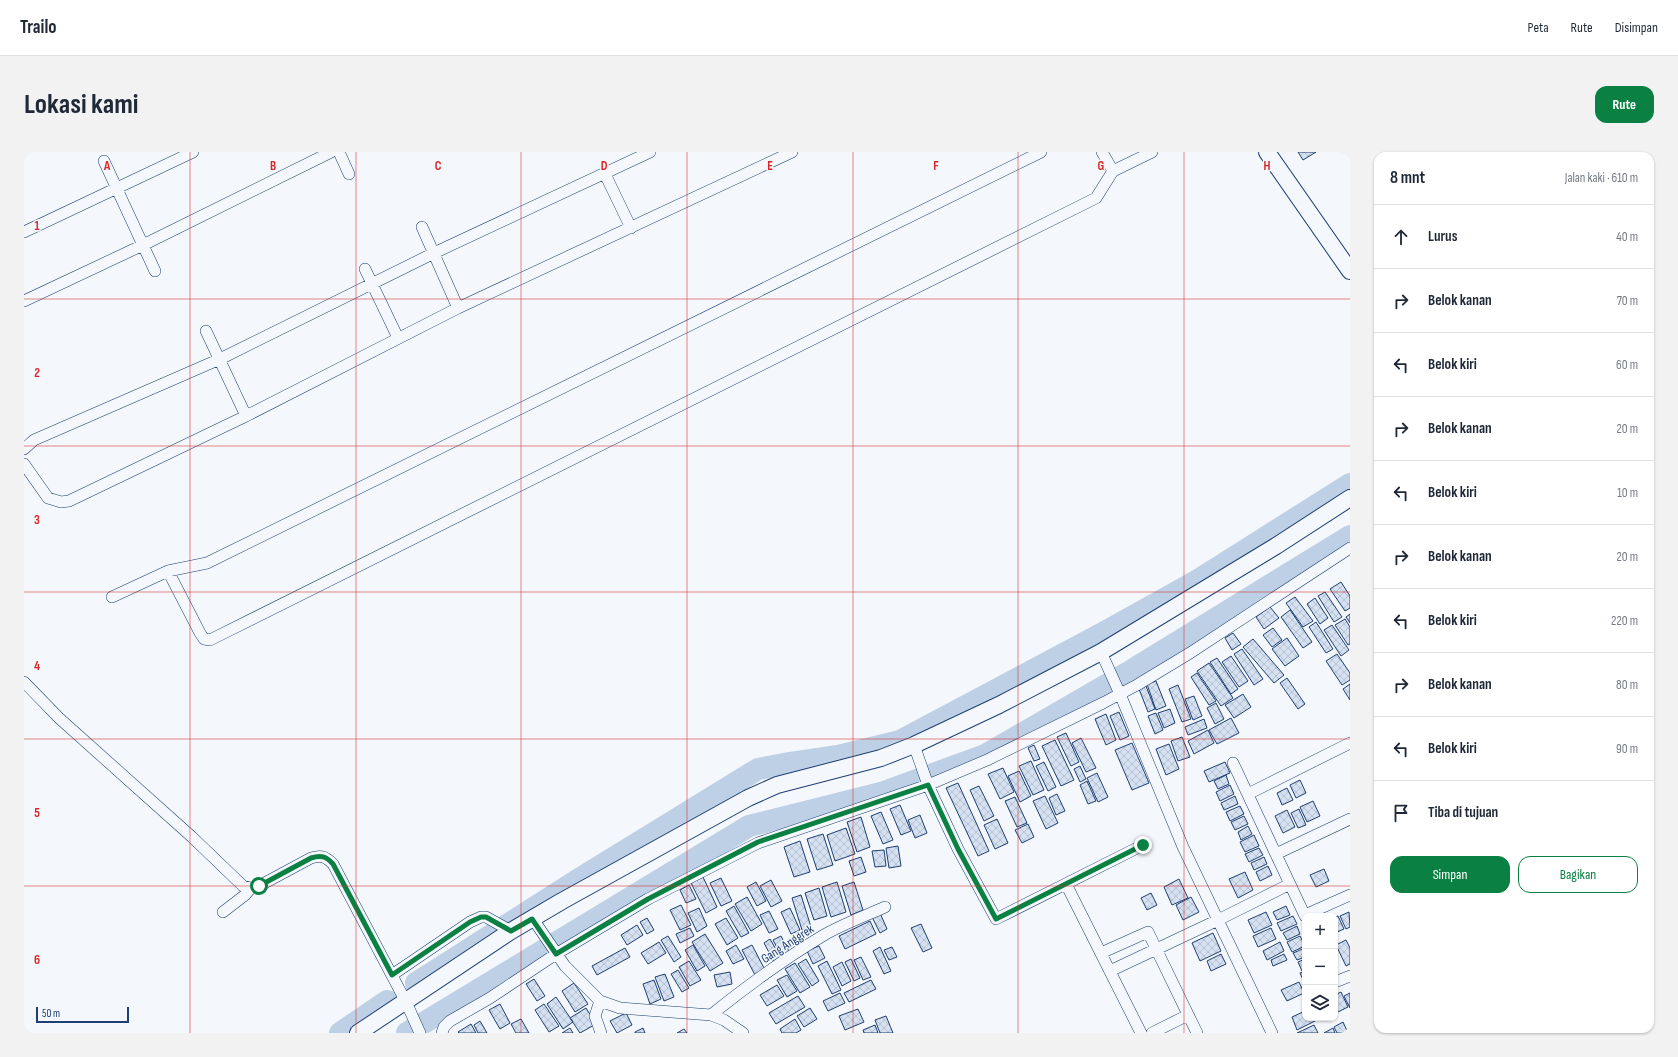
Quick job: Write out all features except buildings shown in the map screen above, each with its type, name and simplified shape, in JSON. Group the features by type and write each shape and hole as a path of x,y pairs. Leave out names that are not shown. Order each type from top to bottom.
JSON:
{"street":[{"path":"24,232 192,152"},
{"path":"24,301 143,245 331,152"},
{"path":"338,152 349,174"},
{"path":"24,449 34,440 220,359 434,253 650,152"},
{"path":"24,464 48,498 61,502 69,501 246,416 458,308 792,152"},
{"path":"112,596 168,571 207,563 1041,152"},
{"path":"1102,152 1113,171"},
{"path":"168,571 200,633 204,639 210,640 1096,198 1113,171 1152,152"},
{"path":"1267,152 1350,271"},
{"path":"104,161 155,271"},
{"path":"605,174 631,228"},
{"path":"422,227 458,308"},
{"path":"365,269 398,338"},
{"path":"206,331 246,416"},
{"path":"358,1033 409,1007 506,928 536,924 562,901 762,792 777,785 881,758 917,753 999,705 1103,659 1350,498"},
{"path":"442,1033 444,1027 450,1021 490,998 554,951 648,899 758,842 987,760 1190,653 1350,548"},
{"path":"1103,659 1119,691 1183,847 1272,1033"},
{"path":"24,682 59,718 192,837 243,886 251,888 259,886 311,858 320,855 327,857 333,864 409,1007 420,1033"},
{"path":"1248,794 1350,743"},
{"path":"917,753 927,782 958,849 996,919 1143,845"},
{"path":"1233,763 1304,913"},
{"path":"1276,854 1350,819"},
{"path":"1066,884 1141,1033"},
{"path":"1110,971 1290,884"},
{"path":"223,912 251,888"},
{"path":"1310,913 1350,895"},
{"name":"Gang Anggrek","path":"711,1015 737,994 801,950 838,928 885,906"},
{"path":"392,975 470,922 481,917 486,917 506,928"},
{"path":"536,924 574,977 600,1001 620,1008 711,1015 724,1020 743,1033"},
{"path":"1101,953 1148,932 1197,1033"},
{"path":"1338,981 1350,976"},
{"path":"600,1001 595,1016 601,1033"},
{"path":"1152,1033 1188,1015"}],"waterway":[{"path":"416,983 579,879 758,769 838,756 900,741 1103,633 1198,580 1350,484"},
{"path":"407,1033 749,826 881,793 985,755 1127,673 1350,536"},
{"path":"340,1033 387,1001"}],"route":[{"path":"259,886 311,858 320,855 327,857 333,864 392,975 470,922 481,917 486,917 511,931 532,919 556,954 648,899 758,842 928,785 958,849 996,919 1143,845"}]}
